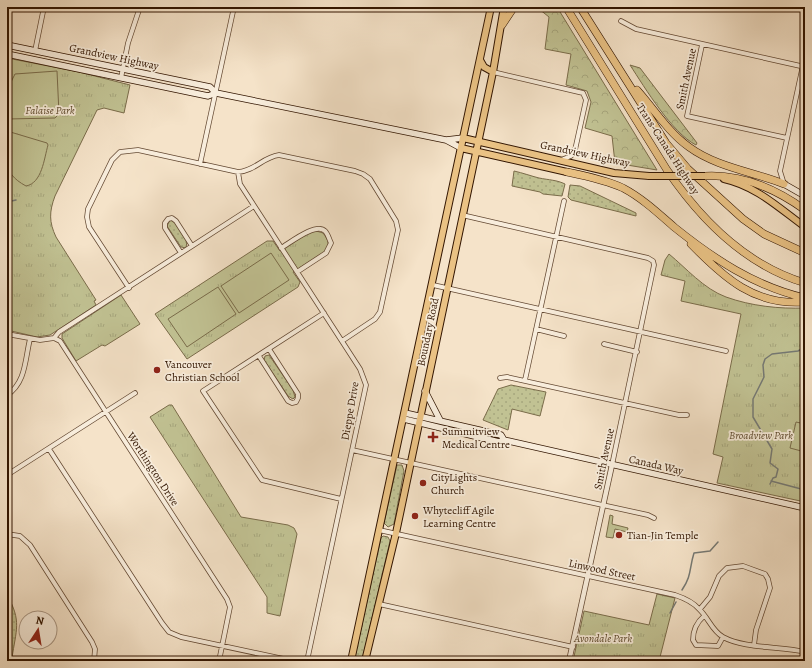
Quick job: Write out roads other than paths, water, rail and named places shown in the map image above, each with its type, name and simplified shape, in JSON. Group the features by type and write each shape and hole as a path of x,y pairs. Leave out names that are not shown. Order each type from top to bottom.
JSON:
{"highway":[{"path":"502,25 514,7"},
{"name":"Trans-Canada Highway","path":"566,7 667,170 684,195 704,219 727,240 758,261 805,283"},
{"name":"Trans-Canada Highway","path":"580,7 666,143 692,174 722,201 754,226 786,246 805,253"},
{"path":"624,77 668,128 688,147 716,161 784,184"},
{"path":"567,172 593,178 622,188 652,208 708,260 740,286 750,292 772,301 805,302"},
{"path":"705,176 745,180 769,189 805,210"},
{"path":"675,228 737,272 765,285 805,298"}],"main road":[{"name":"Boundary Road","path":"352,661 491,7"},
{"name":"Boundary Road","path":"365,661 396,533 493,72 504,7"},
{"name":"Grandview Highway","path":"7,45 210,87 216,93"},
{"name":"Grandview Highway","path":"7,54 208,96 216,93 446,140 461,148 476,152 567,172"},
{"path":"480,60 488,71 493,72"},
{"name":"Grandview Highway","path":"446,140 463,138 614,173 649,176 705,176"},
{"path":"721,177 760,193 805,227"},
{"path":"784,184 805,196"},
{"path":"426,391 440,420"},
{"name":"Canada Way","path":"404,416 499,442 504,440 805,508"},
{"name":"Canada Way","path":"419,419 440,420 501,435 504,440"}],"street":[{"path":"35,51 44,7"},
{"path":"121,78 128,43 140,7"},
{"path":"200,164 234,7"},
{"path":"621,21 636,30 804,67"},
{"name":"Smith Avenue","path":"702,44 687,116 787,138"},
{"path":"784,184 780,171 804,67 805,56"},
{"path":"493,72 583,93 586,100 576,150 571,156 561,160"},
{"path":"129,288 89,227 87,217 88,209 112,160 120,152 132,150 238,172 248,171 272,157 279,155 355,171 370,179 396,221 398,230 380,312 375,319 342,341"},
{"name":"Dieppe Drive","path":"238,172 240,184 360,369 366,385 307,661"},
{"path":"525,380 564,201"},
{"path":"7,334 40,340 54,338 59,332 254,206"},
{"path":"462,215 556,237"},
{"path":"181,253 165,228 165,223 168,219 172,218 176,221 192,246"},
{"path":"281,248 313,229 322,229 326,232 331,243 328,250 296,272"},
{"name":"Smith Avenue","path":"556,237 648,258 653,261 654,265 637,352 569,661"},
{"path":"433,285 726,351"},
{"path":"324,313 203,391 262,480 341,499"},
{"path":"536,329 564,336"},
{"name":"Worthington Drive","path":"54,338 60,341 227,599 230,607 219,661"},
{"path":"7,395 15,390 20,382 30,339"},
{"path":"604,344 637,352"},
{"path":"259,356 288,401 292,403 296,402 298,394 269,349"},
{"path":"500,378 507,377 525,380 679,415 687,415"},
{"path":"7,475 134,393"},
{"path":"49,449 169,632 181,637 293,661"},
{"path":"352,450 604,505 648,515 654,518"},
{"name":"Linwood Street","path":"379,530 676,595 700,609 704,616 723,637"},
{"path":"7,534 20,536 30,545 92,642 95,649 94,661"},
{"path":"700,609 710,597 718,576 728,568 743,566 765,574 770,583 770,588 756,630 754,645"},
{"path":"378,604 573,647"},
{"path":"704,616 698,621 694,632 692,640 696,645 718,646 723,637 754,645 805,652"}],"waterway":[{"path":"7,202 16,200"},
{"path":"770,484 773,478 776,477 778,469 770,463 772,449 753,417 753,399 764,377 763,365 765,359 772,354 798,351 805,347"},
{"path":"771,481 805,490"},
{"path":"682,590 689,576 694,553 710,551 718,542"},
{"path":"670,613 676,602"}],"place":[{"name":"Vancouver Christian School","path":"157,370"},
{"name":"Summitview Medical Centre","path":"433,437"},
{"name":"CityLights Church","path":"423,483"},
{"name":"Whytecliff Agile Learning Centre","path":"415,516"},
{"name":"Tian-Jin Temple","path":"619,535"}],"park label":[{"name":"Falaise Park","path":"50,110"},
{"name":"Broadview Park","path":"761,435"},
{"name":"Avondale Park","path":"603,638"}]}
